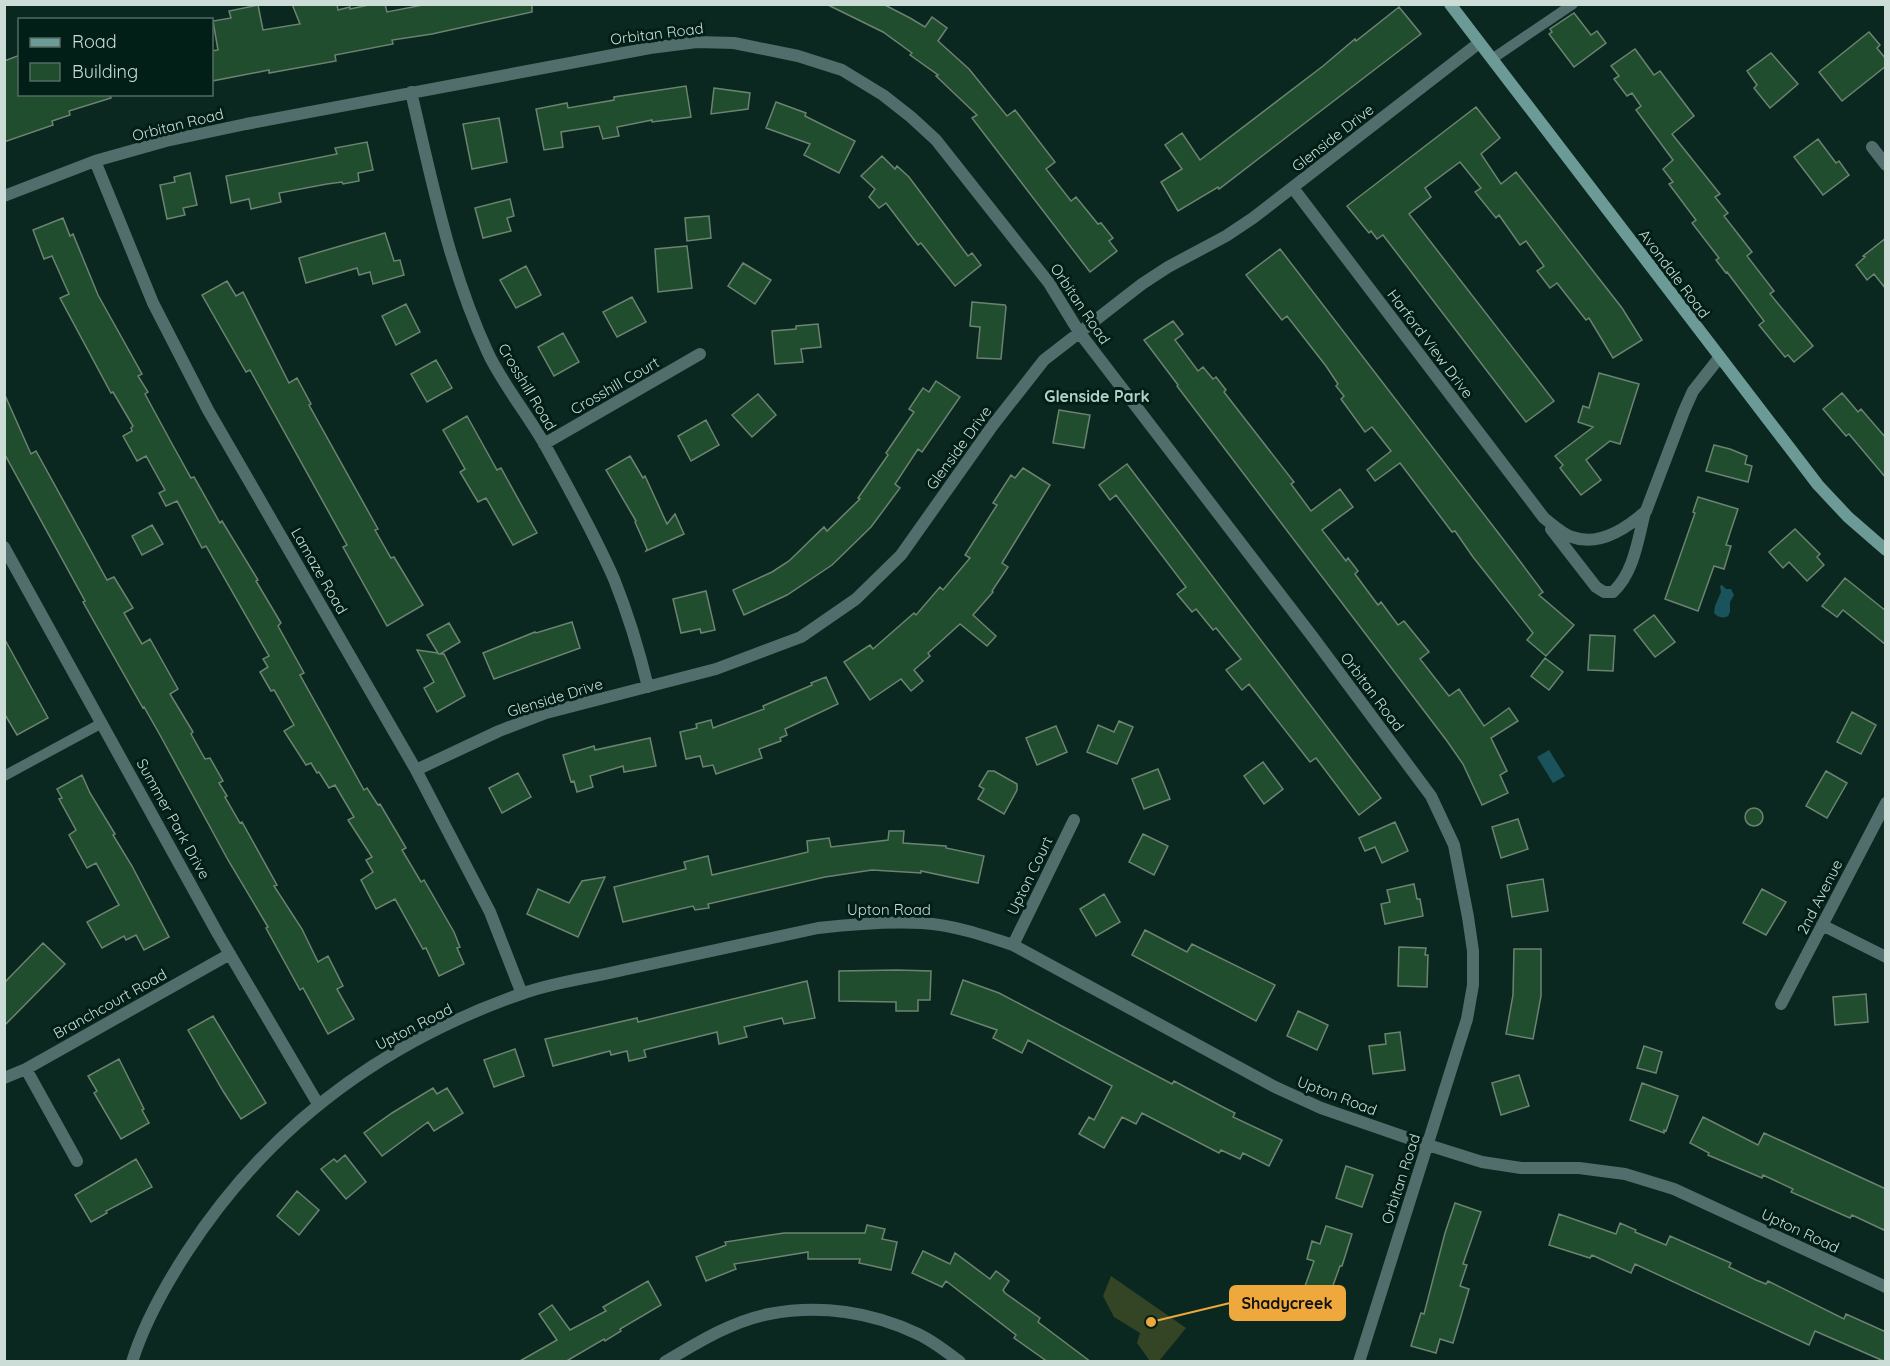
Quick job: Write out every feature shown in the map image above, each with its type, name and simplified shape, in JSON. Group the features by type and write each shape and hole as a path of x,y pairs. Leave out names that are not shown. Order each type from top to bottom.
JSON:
{"street":[{"name":"Avondale Road","path":"1450,4 1818,485 1848,517 1886,550"},
{"name":"Orbitan Road","path":"4,196 95,161 200,134 411,92 650,48 698,42 734,43 766,48 842,70 883,95 936,140 1049,284 1079,332 1312,636 1431,796 1454,845 1473,951 1473,985 1467,1019 1359,1362"},
{"name":"Glenside Drive","path":"416,770 500,731 546,713 716,669 801,637 856,599 901,555 993,425 1044,360 1142,284 1168,267 1226,236 1293,188 1479,43"},
{"name":"Crosshill Road","path":"411,92 444,234 470,312 489,356 544,444 613,578 635,639 648,687"},
{"path":"1872,147 1886,165"},
{"name":"Lamaze Road","path":"95,161 153,303 208,410 416,770 490,912 522,994"},
{"name":"Harford View Drive","path":"1293,188 1596,587 1604,592 1613,592 1623,583 1632,562 1646,511 1684,411 1694,391 1719,358"},
{"name":"Crosshill Court","path":"544,444 700,354"},
{"name":"Harford View Drive","path":"1544,518 1572,538 1600,538 1621,530 1646,511"},
{"name":"Summer Park Drive","path":"4,547 230,954 318,1104"},
{"name":"2nd Avenue","path":"1781,1004 1886,803"},
{"name":"Upton Court","path":"1013,945 1074,820"},
{"name":"Upton Road","path":"132,1362 154,1309 203,1228 252,1167 318,1104 362,1072 407,1045 522,994 807,930 858,923 923,923 979,934 1013,945 1275,1087 1321,1108 1482,1162 1521,1168 1579,1168 1625,1174 1647,1180 1674,1190 1886,1287"},
{"path":"1822,925 1886,957"},
{"name":"Branchcourt Road","path":"4,1078 26,1069 230,954"},
{"path":"26,1069 77,1161"},
{"path":"665,1362 703,1340 767,1314 796,1310 853,1312 886,1322 919,1334 960,1362"}],"lane":[{"path":"1492,59 1573,4"},
{"path":"4,776 102,723"}],"green space":[{"path":"1111,1276 1186,1328 1159,1361 1150,1361 1137,1343 1140,1333 1114,1317 1103,1296"}],"water":[{"path":"1722,585 1726,589 1731,589 1734,595 1730,602 1730,612 1724,617 1714,613"},
{"path":"1549,750 1565,776 1553,783 1537,757"}],"building":[{"path":"292,4 337,4 338,10 385,4 387,12 428,4 532,4 532,12 432,34 392,40 393,44 335,55 336,61 213,81 213,51 218,50 213,21 231,18 229,11 258,5 263,30 300,24"},
{"path":"826,4 883,4 925,27 932,17 947,28 938,41 969,69 1007,116 1015,110 1055,162 1046,169 1071,201 1076,197 1098,224 1101,223 1113,238 1109,241 1117,251 1090,272 972,118 977,115 936,76 938,75 883,32"},
{"path":"1399,7 1421,34 1219,189 1218,187 1178,211 1161,182 1182,169 1165,145 1182,133 1200,160"},
{"path":"1574,13 1591,35 1597,31 1606,43 1574,67 1549,34 1552,32 1550,29"},
{"path":"1869,32 1880,45 1877,48 1886,59 1886,66 1842,101 1819,72"},
{"path":"1635,49 1654,75 1660,71 1694,116 1672,134 1720,194 1715,197 1728,213 1724,216 1752,252 1747,256 1774,291 1770,294 1813,346 1794,362 1788,355 1785,357 1759,325 1764,321 1716,260 1719,258 1692,223 1696,220 1669,184 1673,182 1663,169 1673,160 1636,110 1641,106 1632,93 1627,96 1614,79 1619,76 1611,66"},
{"path":"1771,53 1798,84 1770,108 1754,88 1757,85 1747,71"},
{"path":"18,56 18,96 110,96 111,98 69,111 70,115 52,121 53,125 4,142 4,61"},
{"path":"686,86 691,117 652,122 652,120 617,127 619,136 603,139 599,126 561,132 563,147 544,150 536,109 567,103 568,108 614,100 614,97"},
{"path":"714,88 750,93 748,109 711,114"},
{"path":"776,102 806,113 805,116 855,141 839,173 804,155 810,144 766,128"},
{"path":"1476,107 1500,138 1481,154 1501,184 1516,172 1622,308 1642,340 1613,358 1589,318 1586,320 1557,283 1550,288 1537,271 1544,266 1526,241 1520,245 1499,215 1496,218 1475,192 1481,188 1460,162 1425,188 1431,197 1409,214 1554,401 1526,422 1383,235 1377,239 1371,231 1369,233 1347,206"},
{"path":"499,118 507,162 472,169 463,124"},
{"path":"1818,139 1836,163 1839,161 1849,175 1823,195 1794,157"},
{"path":"367,142 373,170 358,173 359,181 279,193 281,202 251,209 249,199 231,203 226,176 337,154 335,148"},
{"path":"882,156 895,169 897,166 909,177 968,256 972,253 981,265 955,286 921,243 918,245 886,203 879,208 869,197 875,189 861,176"},
{"path":"190,173 197,205 183,208 185,215 167,219 160,185 175,182 174,177"},
{"path":"510,199 514,216 507,218 511,231 483,238 475,208"},
{"path":"709,216 711,238 687,241 685,218"},
{"path":"63,218 70,236 73,234 98,295 142,374 138,376 148,392 145,394 191,478 194,477 220,523 222,521 258,580 256,581 281,623 278,626 304,673 300,675 364,790 367,788 378,805 380,804 406,848 402,850 421,882 424,880 454,932 460,947 457,948 464,964 439,976 426,948 423,949 395,899 376,909 361,880 373,872 366,860 372,857 348,820 354,817 335,785 329,788 311,763 306,765 284,731 294,725 274,690 271,691 260,672 268,667 263,659 269,656 206,546 202,548 177,501 166,506 159,493 165,490 146,456 137,461 123,436 132,431 133,426 113,392 111,393 60,298 69,294 52,256 44,259 33,230"},
{"path":"385,233 394,261 400,260 404,275 373,284 370,272 359,275 357,268 306,283 299,258"},
{"path":"1886,238 1886,289 1874,274 1867,280 1856,265 1865,257 1863,256"},
{"path":"687,246 692,288 658,292 655,249"},
{"path":"1280,249 1543,592 1539,595 1574,625 1546,656 1527,640 1533,633 1400,463 1375,481 1367,470 1391,451 1372,427 1365,432 1341,399 1344,396 1326,366 1287,316 1282,320 1246,275"},
{"path":"743,263 771,280 755,304 728,286"},
{"path":"526,266 541,295 516,308 500,280"},
{"path":"227,281 236,296 243,292 289,383 297,378 311,404 309,405 378,529 375,530 423,605 387,626 343,547 347,545 250,370 246,372 202,295"},
{"path":"632,297 646,322 617,337 603,312"},
{"path":"972,302 1005,305 1001,359 977,358 980,327 970,326"},
{"path":"406,304 420,332 396,345 382,316"},
{"path":"1173,321 1183,334 1175,340 1198,371 1203,367 1213,379 1216,377 1226,390 1224,392 1294,482 1291,484 1311,511 1340,489 1353,507 1322,530 1346,561 1348,558 1358,571 1355,574 1378,605 1381,602 1398,625 1404,621 1429,652 1420,659 1449,696 1459,689 1484,726 1509,708 1518,721 1491,738 1507,771 1500,775 1508,793 1482,805 1463,764 1447,741 1144,340"},
{"path":"818,324 821,347 801,349 803,362 775,364 772,331"},
{"path":"563,333 579,362 554,376 538,347"},
{"path":"436,360 452,388 427,402 411,374"},
{"path":"1599,373 1639,384 1620,444 1610,441 1586,460 1601,480 1581,495 1560,468 1563,465 1555,456 1593,427 1578,422 1583,406 1589,408"},
{"path":"936,381 960,397 922,452 918,449 895,484 900,488 871,527 832,565 787,595 744,615 733,590 772,572 789,561 824,527 827,531 860,499 858,498 914,412 909,409 923,388 929,392"},
{"path":"4,393 31,454 36,451 107,580 114,577 133,608 124,613 142,644 150,639 178,689 170,694 193,732 191,734 205,759 210,758 223,781 219,783 227,796 225,797 240,823 242,822 277,885 274,886 302,929 318,962 328,956 343,986 337,989 354,1019 328,1034 303,988 300,990 266,928 268,927 83,602 85,601 4,453"},
{"path":"1842,393 1858,412 1861,409 1886,438 1886,478 1849,434 1846,436 1823,409"},
{"path":"758,394 776,415 752,437 732,415"},
{"path":"1059,410 1090,415 1084,448 1053,443"},
{"path":"467,416 497,470 501,468 537,533 513,545 486,498 478,502 460,472 465,469 443,430"},
{"path":"706,420 719,445 691,461 678,436"},
{"path":"1714,445 1747,456 1745,464 1752,466 1748,482 1706,471"},
{"path":"630,456 643,478 645,476 667,524 675,514 684,534 646,551 636,521 606,470"},
{"path":"1127,464 1381,798 1359,815 1316,758 1310,762 1249,684 1242,690 1226,670 1241,659 1216,628 1213,630 1196,609 1192,612 1177,594 1186,587 1116,495 1110,500 1099,485"},
{"path":"1023,468 1050,485 1002,563 1008,567 993,592 973,615 996,636 987,646 960,624 928,653 930,656 914,670 923,681 911,691 901,679 870,700 844,662 870,645 873,649 914,613 916,615 940,587 943,590 970,558 965,555 997,505 993,503 1011,475 1015,478"},
{"path":"1698,497 1738,509 1726,545 1731,546 1724,569 1714,566 1698,611 1665,599 1695,513 1693,512"},
{"path":"152,525 163,544 142,555 132,536"},
{"path":"1795,529 1820,554 1817,557 1824,565 1807,581 1789,562 1783,568 1769,552"},
{"path":"1845,578 1886,611 1886,645 1843,610 1837,617 1822,606"},
{"path":"706,591 715,630 701,633 700,629 681,633 673,599"},
{"path":"1654,615 1675,642 1655,657 1634,630"},
{"path":"572,622 580,648 494,679 483,653 535,632"},
{"path":"449,623 460,642 440,654 444,654 465,696 437,712 424,688 434,682 417,650 438,653 427,635"},
{"path":"1590,635 1615,636 1613,671 1588,670"},
{"path":"4,638 48,718 17,735 4,713"},
{"path":"1545,658 1563,672 1549,690 1531,676"},
{"path":"826,677 838,704 785,729 787,735 780,738 781,741 759,749 762,758 716,774 713,765 703,767 700,756 686,759 680,732 697,728 696,724 711,720 713,728 764,709 763,706"},
{"path":"1852,712 1876,725 1861,754 1837,742"},
{"path":"1119,721 1133,727 1117,764 1087,752 1098,725 1114,732"},
{"path":"1056,726 1067,752 1037,765 1026,738"},
{"path":"650,738 656,766 624,772 623,766 590,776 593,787 577,792 574,781 571,782 563,755 594,746 595,750"},
{"path":"1263,762 1283,789 1264,804 1244,776"},
{"path":"1158,769 1170,799 1144,809 1132,779"},
{"path":"988,771 994,771 1017,784 1017,790 1004,814 978,799 984,789 979,786"},
{"path":"1826,771 1847,783 1827,818 1806,806"},
{"path":"518,773 531,797 502,813 489,788"},
{"path":"82,775 169,937 144,950 136,935 126,940 124,936 102,948 87,922 119,905 96,863 87,868 69,835 76,830 59,799 62,798 57,789"},
{"path":"1754,808 1760,811 1763,817 1760,823 1754,826 1748,823 1745,817 1748,811"},
{"path":"1518,819 1528,849 1501,858 1492,827"},
{"path":"1395,822 1408,851 1382,863 1375,847 1365,851 1359,838"},
{"path":"889,831 904,831 903,843 946,846 946,848 984,856 978,883 921,871 921,873 872,870 825,877 708,904 709,908 695,910 693,906 623,922 614,887 686,869 684,862 708,856 712,875 808,852 807,841 829,838 831,847 888,840"},
{"path":"1143,834 1168,846 1154,875 1129,862"},
{"path":"605,877 578,937 527,914 538,889 569,903 582,881"},
{"path":"1543,879 1548,911 1512,917 1507,885"},
{"path":"1414,884 1423,916 1385,924 1381,904 1390,902 1387,890"},
{"path":"1762,889 1786,902 1766,935 1743,923"},
{"path":"1104,894 1120,922 1096,936 1080,909"},
{"path":"1145,930 1187,952 1192,944 1275,985 1256,1021 1132,955"},
{"path":"43,943 65,964 4,1026 4,983"},
{"path":"1399,947 1426,948 1425,955 1428,955 1427,987 1398,986"},
{"path":"1514,949 1541,949 1541,996 1533,1039 1506,1034 1513,995"},
{"path":"839,971 931,971 930,1000 918,1000 918,1011 896,1011 896,1002 839,1001"},
{"path":"963,980 999,993 1172,1084 1174,1081 1235,1113 1233,1117 1282,1140 1269,1166 1243,1153 1240,1159 1221,1150 1219,1153 1142,1113 1136,1124 1122,1117 1104,1148 1079,1134 1089,1117 1094,1120 1112,1086 1028,1040 1022,1053 993,1038 997,1030 951,1014"},
{"path":"807,981 815,1018 784,1024 782,1018 744,1027 747,1037 719,1044 717,1032 644,1050 646,1057 629,1061 627,1051 611,1055 610,1051 553,1066 545,1039 637,1018 638,1022"},
{"path":"1866,994 1868,1022 1835,1025 1833,997"},
{"path":"1298,1011 1328,1025 1317,1050 1287,1036"},
{"path":"213,1016 266,1103 241,1119 188,1030"},
{"path":"1400,1032 1405,1070 1373,1074 1369,1046 1386,1044 1385,1034"},
{"path":"1644,1046 1662,1052 1656,1073 1637,1068"},
{"path":"515,1049 524,1076 494,1087 484,1060"},
{"path":"119,1059 149,1123 121,1139 94,1093 97,1091 88,1076"},
{"path":"1519,1075 1529,1106 1501,1115 1492,1083"},
{"path":"1642,1083 1678,1096 1664,1133 1630,1120"},
{"path":"433,1088 437,1094 447,1088 463,1113 434,1131 428,1122 382,1156 364,1133"},
{"path":"1703,1117 1758,1145 1764,1133 1886,1189 1886,1231 1852,1215 1850,1218 1791,1192 1793,1189 1763,1175 1762,1178 1708,1155 1709,1153 1690,1143"},
{"path":"345,1155 366,1182 346,1199 321,1169 334,1159 337,1162"},
{"path":"136,1159 152,1187 106,1211 107,1213 91,1222 75,1195"},
{"path":"1346,1166 1373,1175 1362,1207 1336,1198"},
{"path":"297,1191 319,1210 299,1235 277,1216"},
{"path":"1455,1203 1481,1212 1463,1264 1467,1265 1460,1286 1469,1289 1453,1343 1440,1339 1436,1353 1411,1346 1421,1313 1424,1314"},
{"path":"1559,1214 1616,1234 1620,1223 1666,1245 1670,1236 1731,1263 1729,1267 1756,1280 1766,1284 1768,1281 1844,1319 1846,1314 1886,1332 1886,1362 1815,1331 1809,1345 1635,1264 1631,1273 1592,1255 1590,1258 1549,1245"},
{"path":"867,1225 885,1229 882,1239 897,1242 891,1270 859,1263 860,1259 808,1259 808,1252 734,1264 736,1269 706,1281 696,1257 726,1245 725,1242 784,1233 865,1233"},
{"path":"1326,1226 1352,1234 1321,1319 1296,1311 1314,1261 1307,1259 1312,1241 1320,1244"},
{"path":"923,1251 950,1264 955,1253 990,1279 996,1271 1009,1281 1003,1290 1005,1293 1040,1318 1038,1322 1091,1362 1048,1362 1014,1338 1016,1335 946,1281 942,1287 912,1273"},
{"path":"648,1281 661,1305 620,1329 621,1331 605,1341 604,1339 565,1362 518,1362 557,1340 539,1314 552,1305 570,1330 606,1311 603,1307"}],"place":[{"name":"Shadycreek","path":"1151,1322"}],"district":[{"name":"Glenside Park","path":"1097,396"}]}
